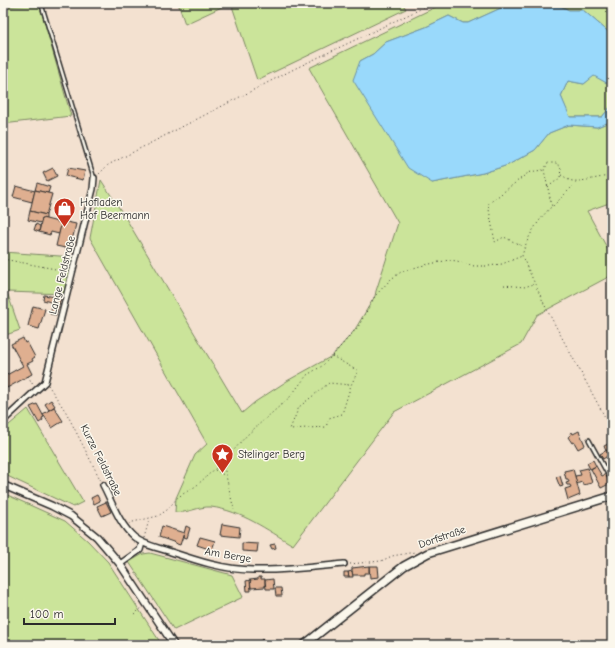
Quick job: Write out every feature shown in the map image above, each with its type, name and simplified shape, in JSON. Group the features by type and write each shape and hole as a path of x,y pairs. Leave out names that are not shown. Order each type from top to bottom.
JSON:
{"main road":[{"name":"Dorfstraße","path":"304,645 404,566 428,553 612,496"}],"street":[{"name":"Lange Feldstraße","path":"45,382 93,189 94,178"},
{"path":"3,421 45,382"},
{"path":"3,485 52,506 71,516 97,537 120,564 174,645"},
{"name":"Kurze Feldstraße","path":"103,485 117,514 133,536 142,543"},
{"path":"120,564 140,550 142,543"},
{"name":"Am Berge","path":"142,543 229,568 253,570 344,564"}],"lane":[{"name":"Lange Feldstraße","path":"41,3 94,178"},
{"path":"589,440 612,482"}],"path":[{"path":"94,178 108,165 296,68 433,3"},
{"path":"548,187 560,178 561,167 556,163 548,163 544,170 552,207"},
{"path":"524,247 504,237 495,242 488,204 528,173 535,170 544,170"},
{"path":"561,174 570,180 578,182 601,176 612,176"},
{"path":"578,182 550,208 535,225 524,247 522,256 547,310 612,430"},
{"path":"124,524 158,516 167,510 178,497 196,486 222,462 247,435 290,397 307,375 322,366 332,356 358,327 375,296 391,279 401,272 420,266 449,260 474,266 489,266 502,264 522,256"},
{"path":"3,259 73,272"},
{"path":"504,285 524,287 535,284"},
{"path":"332,356 358,371 351,385 342,414 329,418 326,427 290,429 299,407 329,383 351,385"},
{"path":"28,376 37,390"},
{"name":"Kurze Feldstraße","path":"45,382 66,412 103,485"},
{"path":"222,462 234,510"},
{"path":"214,469 225,476"},
{"path":"142,543 150,519"},
{"path":"344,564 380,561 392,556 420,551 428,553"},
{"path":"134,614 147,605"}],"green space":[{"path":"39,3 71,116 3,124 3,7"},
{"path":"178,3 225,3 226,5 185,24"},
{"path":"231,3 402,3 406,9 257,80"},
{"path":"444,3 512,3 468,23 463,23 449,16 426,27 386,42 373,54 360,61 432,183 483,173 508,165 535,150 549,133 569,125 597,127 612,121 612,202 587,211 612,257 612,275 537,315 521,344 394,412 293,545 254,522 222,509 206,507 184,512 175,512 176,498 195,455 207,444 90,238 101,180 125,217 242,413 255,402 287,381 332,356 354,331 375,296 398,223 309,68"},
{"path":"554,3 612,3 612,35 583,10 569,10"},
{"path":"594,75 612,86 612,105 602,117 569,117 561,96 568,81 584,84"},
{"path":"3,252 74,257 65,294 7,292 20,330 3,336"},
{"path":"28,409 83,502 73,507 3,474 3,430"},
{"path":"3,493 65,521 88,541 108,562 162,645 3,645"},
{"path":"150,553 232,575 243,597 174,630 129,562 143,554"}],"water":[{"path":"512,3 554,3 569,10 583,10 612,35 612,86 594,76 584,84 568,81 561,96 570,117 602,117 612,105 612,121 597,127 569,125 549,133 535,150 508,165 483,173 432,183 408,168 353,80 360,61 373,54 386,42 426,27 449,16 463,23 468,23"}],"building":[{"path":"53,168 57,176 47,181 43,173"},
{"path":"68,168 85,171 83,180 66,176"},
{"path":"37,183 50,187 48,193 35,190"},
{"path":"16,186 35,191 32,202 13,197"},
{"path":"35,190 52,194 46,215 30,211"},
{"path":"30,211 46,215 46,219 42,218 41,223 28,220"},
{"path":"42,218 62,223 59,234 51,232 50,235 39,232"},
{"path":"62,221 76,224 70,249 56,246"},
{"path":"36,224 40,226 39,232 34,230"},
{"path":"44,295 61,298 56,315 50,314 52,306 51,302 43,300"},
{"path":"33,306 45,309 39,329 28,326"},
{"path":"23,338 25,343 27,342 35,357 32,359 33,361 27,364 32,374 7,388 3,381 3,377 23,366 11,344"},
{"path":"51,400 55,406 49,410 45,404"},
{"path":"37,404 44,417 39,423 30,407"},
{"path":"54,407 63,421 52,428 43,414"},
{"path":"579,431 585,445 578,449 574,442 572,443 568,437 571,435 570,433 572,432 573,434"},
{"path":"612,442 612,448 606,451 604,446"},
{"path":"607,450 609,455 603,459 600,454"},
{"path":"593,460 596,466 590,469 587,463"},
{"path":"610,460 612,463 612,472 606,463"},
{"path":"596,466 602,476 606,474 611,483 601,488 591,469"},
{"path":"588,468 592,483 583,485 582,482 576,484 575,476 581,475 579,470"},
{"path":"573,469 580,495 568,500 565,489 571,487 566,483 569,482 568,479 566,479 564,471"},
{"path":"560,476 563,486 560,487 556,477"},
{"path":"97,495 100,501 94,504 91,498"},
{"path":"106,502 111,512 102,516 97,506"},
{"path":"222,524 240,527 239,537 220,535"},
{"path":"162,526 184,533 180,545 159,537"},
{"path":"186,526 190,528 187,538 183,537"},
{"path":"200,537 215,541 212,550 197,545"},
{"path":"242,543 258,544 257,552 242,551"},
{"path":"275,544 276,548 272,549 270,545"},
{"path":"369,566 378,566 379,577 370,578"},
{"path":"369,566 369,573 364,573 364,575 352,575 352,568"},
{"path":"352,571 353,577 349,577 348,572"},
{"path":"344,572 348,572 349,577 344,577"},
{"path":"258,577 265,579 265,587 251,588 250,580 258,579"},
{"path":"273,579 274,589 266,589 265,580"},
{"path":"250,580 251,591 247,591 246,581"},
{"path":"275,588 281,588 282,596 276,596"},
{"path":"262,639 266,643 264,645 256,645"}],"place":[{"name":"Hofladen Hof Beermann","path":"65,228"},
{"name":"Stelinger Berg","path":"223,474"}]}
